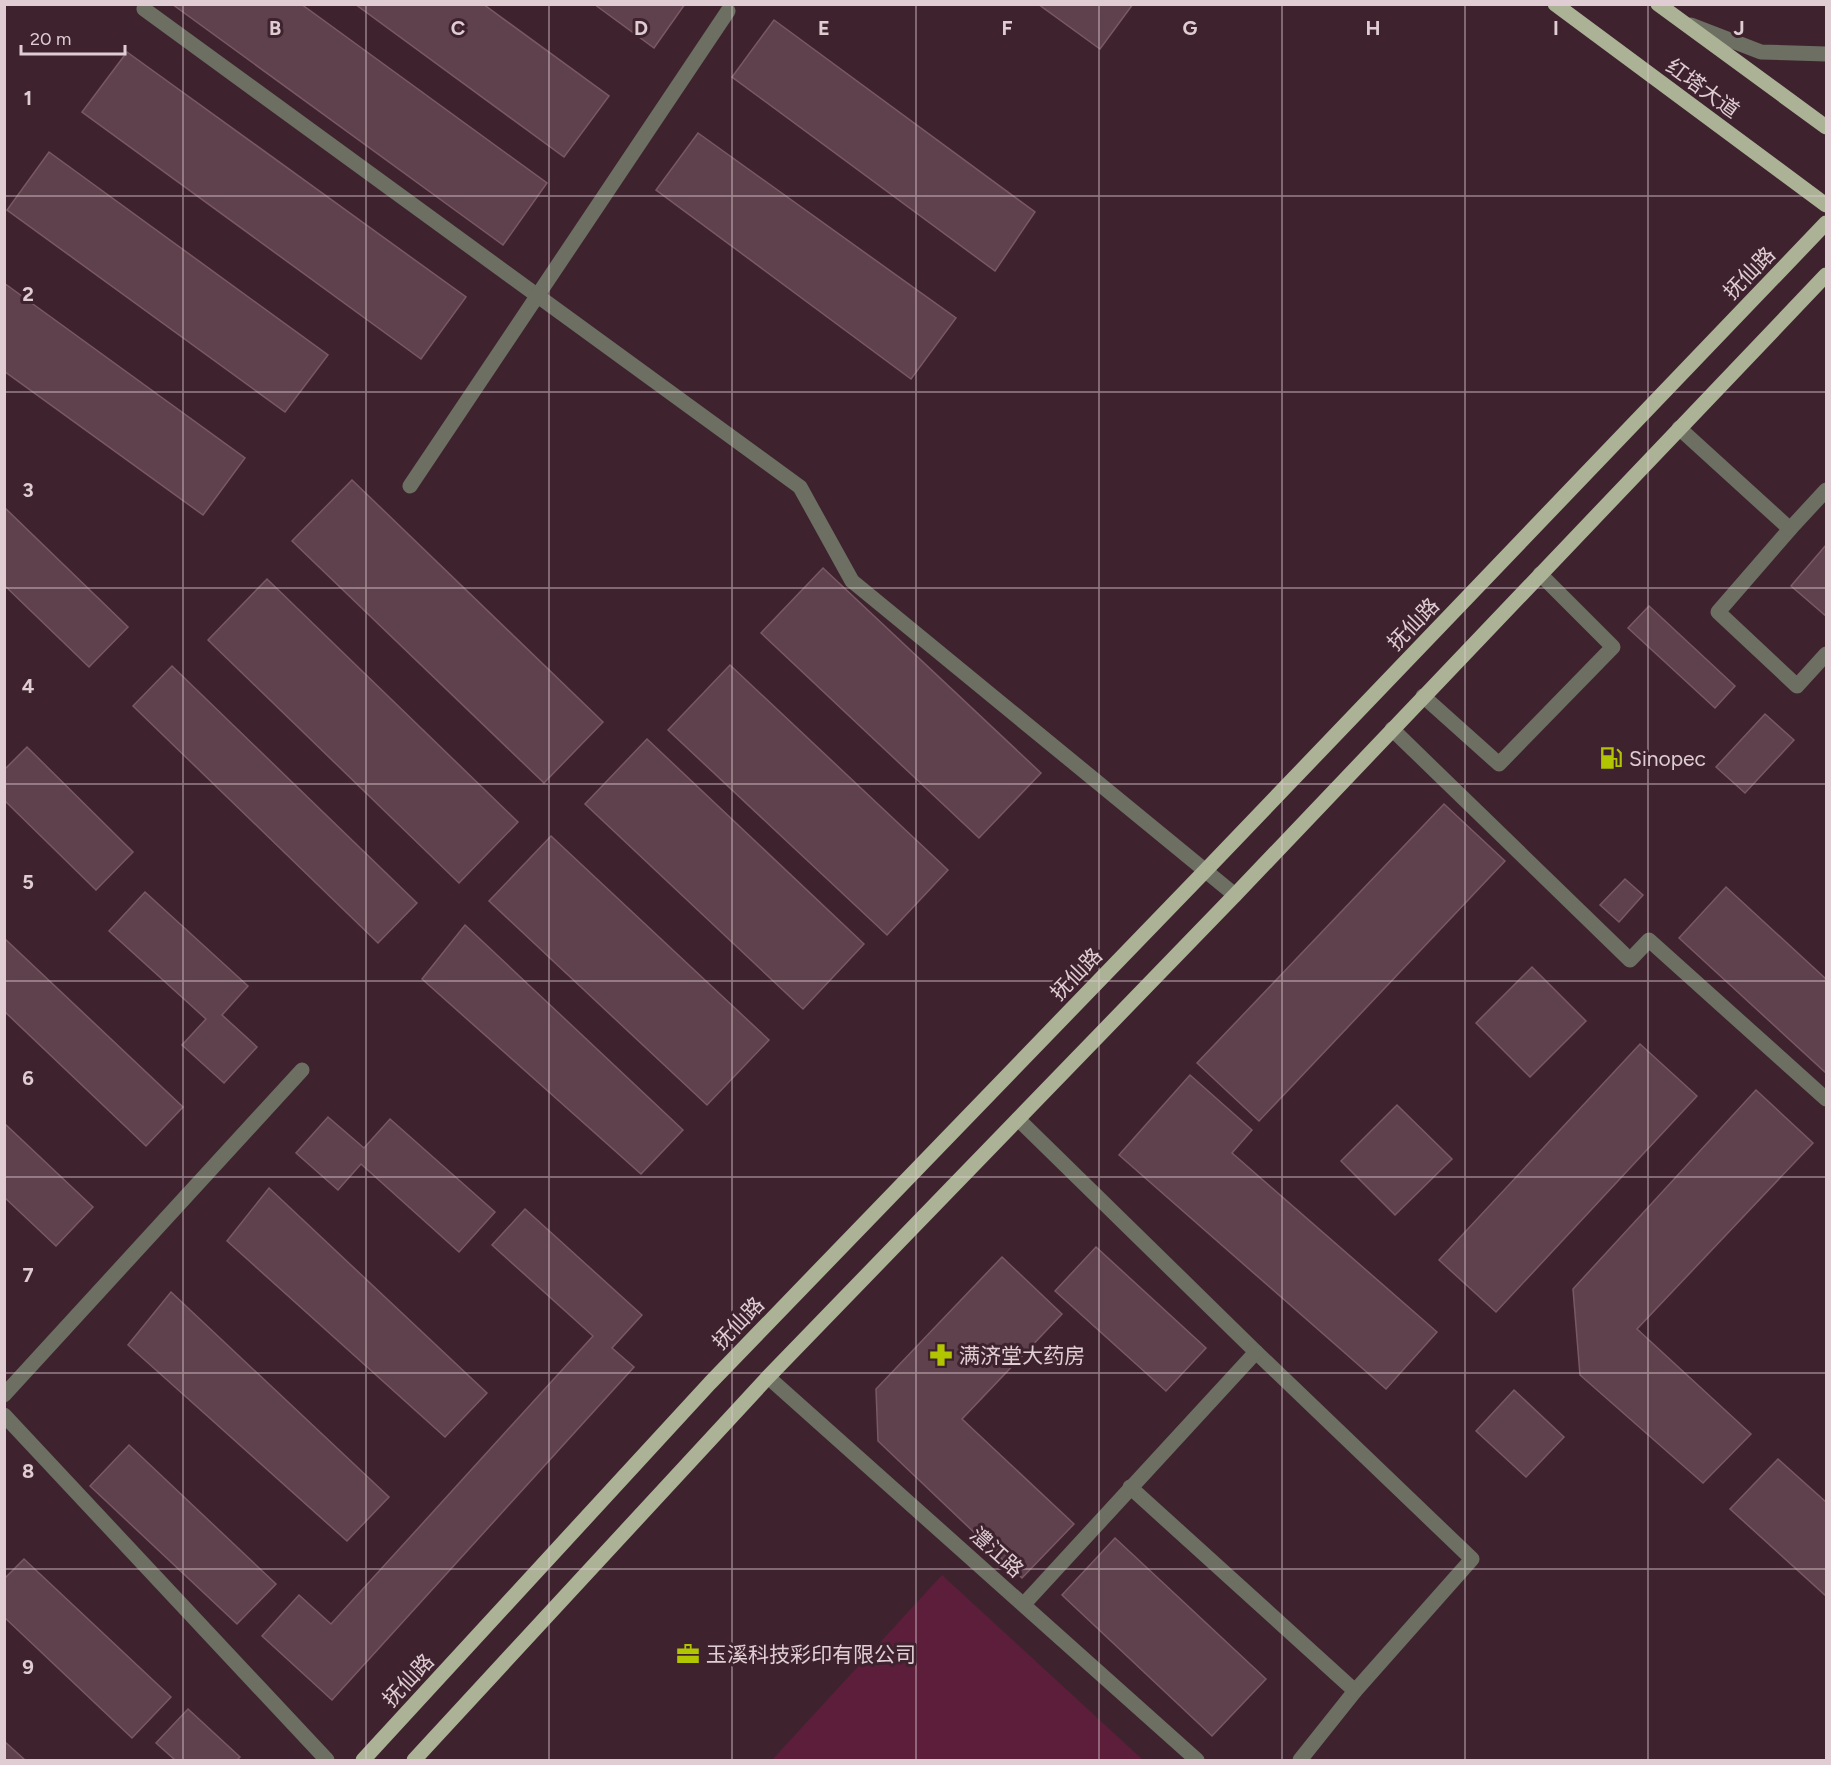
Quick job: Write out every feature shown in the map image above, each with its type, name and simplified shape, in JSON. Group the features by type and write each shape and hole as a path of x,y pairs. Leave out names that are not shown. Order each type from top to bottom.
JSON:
{"main road":[{"name":"红塔大道","path":"1555,4 1827,205"},
{"name":"红塔大道","path":"1658,4 1827,127"},
{"name":"抚仙路","path":"363,1761 710,1383 1827,223"},
{"path":"416,1760 768,1377 1234,895 1827,275"}],"street":[{"path":"144,9 800,487 852,581 1234,895"},
{"path":"410,486 728,11"},
{"path":"1679,20 1761,51 1827,54"},
{"path":"1679,428 1790,529"},
{"path":"1827,490 1718,612 1797,686 1827,654"},
{"path":"1424,696 1499,764 1613,647 1540,574"},
{"path":"1392,729 1630,960 1649,940 1827,1099"},
{"path":"4,1395 302,1070"},
{"path":"1018,1119 1472,1559 1355,1690 1300,1761"},
{"path":"1024,1604 1130,1486 1256,1352"},
{"name":"澧江路","path":"768,1377 1197,1761"},
{"path":"4,1415 327,1761"},
{"path":"1130,1486 1355,1690"}],"shaded area":[{"path":"942,1575 1143,1760 772,1760"}],"building":[{"path":"172,4 301,4 547,183 503,245"},
{"path":"355,4 483,4 609,96 564,157"},
{"path":"594,4 685,4 654,48"},
{"path":"1038,4 1133,4 1100,49"},
{"path":"774,20 1035,212 995,271 732,77"},
{"path":"127,52 466,297 421,359 82,112"},
{"path":"698,133 956,318 911,379 656,190"},
{"path":"49,152 328,355 285,412 7,210"},
{"path":"4,283 245,458 203,515 4,371"},
{"path":"352,480 603,722 544,783 292,541"},
{"path":"4,507 128,627 89,667 4,585"},
{"path":"1826,545 1826,616 1791,586"},
{"path":"823,568 1041,773 979,838 761,633"},
{"path":"267,579 518,822 459,883 208,640"},
{"path":"1649,606 1735,686 1715,708 1628,628"},
{"path":"730,665 948,870 887,935 668,730"},
{"path":"172,666 417,903 378,943 133,706"},
{"path":"1765,714 1794,740 1745,793 1716,767"},
{"path":"647,739 864,944 803,1009 585,804"},
{"path":"27,747 133,852 96,890 4,800 4,770"},
{"path":"1444,804 1505,861 1259,1121 1197,1063"},
{"path":"551,836 769,1040 707,1105 489,901"},
{"path":"1625,879 1643,895 1619,922 1600,905"},
{"path":"1726,887 1826,979 1826,1073 1679,938"},
{"path":"145,892 248,986 222,1015 257,1047 224,1083 182,1045 206,1019 109,931"},
{"path":"465,925 683,1130 641,1174 422,979"},
{"path":"4,938 183,1107 146,1146 4,1011"},
{"path":"1532,967 1586,1021 1530,1077 1476,1023"},
{"path":"1640,1044 1697,1096 1496,1312 1439,1260"},
{"path":"1190,1075 1252,1130 1232,1153 1437,1332 1386,1389 1119,1155"},
{"path":"1756,1090 1813,1143 1637,1329 1751,1434 1703,1483 1580,1375 1573,1289"},
{"path":"1397,1105 1452,1159 1395,1215 1341,1161"},
{"path":"328,1117 364,1148 390,1119 495,1212 459,1252 361,1164 338,1190 296,1153"},
{"path":"4,1123 93,1207 56,1246 4,1197"},
{"path":"269,1188 487,1393 445,1437 227,1241"},
{"path":"525,1209 642,1315 612,1348 634,1367 332,1700 262,1636 299,1595 331,1624 593,1336 492,1245"},
{"path":"1096,1247 1206,1348 1166,1391 1055,1291"},
{"path":"1002,1257 1062,1314 962,1419 1074,1524 1022,1578 878,1441 876,1389"},
{"path":"171,1292 389,1497 347,1541 128,1345"},
{"path":"1514,1390 1564,1437 1526,1477 1476,1431"},
{"path":"129,1445 276,1584 237,1624 90,1486"},
{"path":"1778,1459 1826,1502 1826,1596 1730,1509"},
{"path":"1115,1538 1266,1679 1212,1736 1062,1595"},
{"path":"24,1559 171,1697 132,1738 4,1617 4,1579"},
{"path":"188,1709 240,1757 237,1760 175,1760 156,1743"},
{"path":"4,1741 25,1760 4,1760"}],"place":[{"name":"Sinopec","path":"1611,758"},
{"name":"满济堂大药房","path":"941,1355"},
{"name":"玉溪科技彩印有限公司","path":"688,1654"}]}
